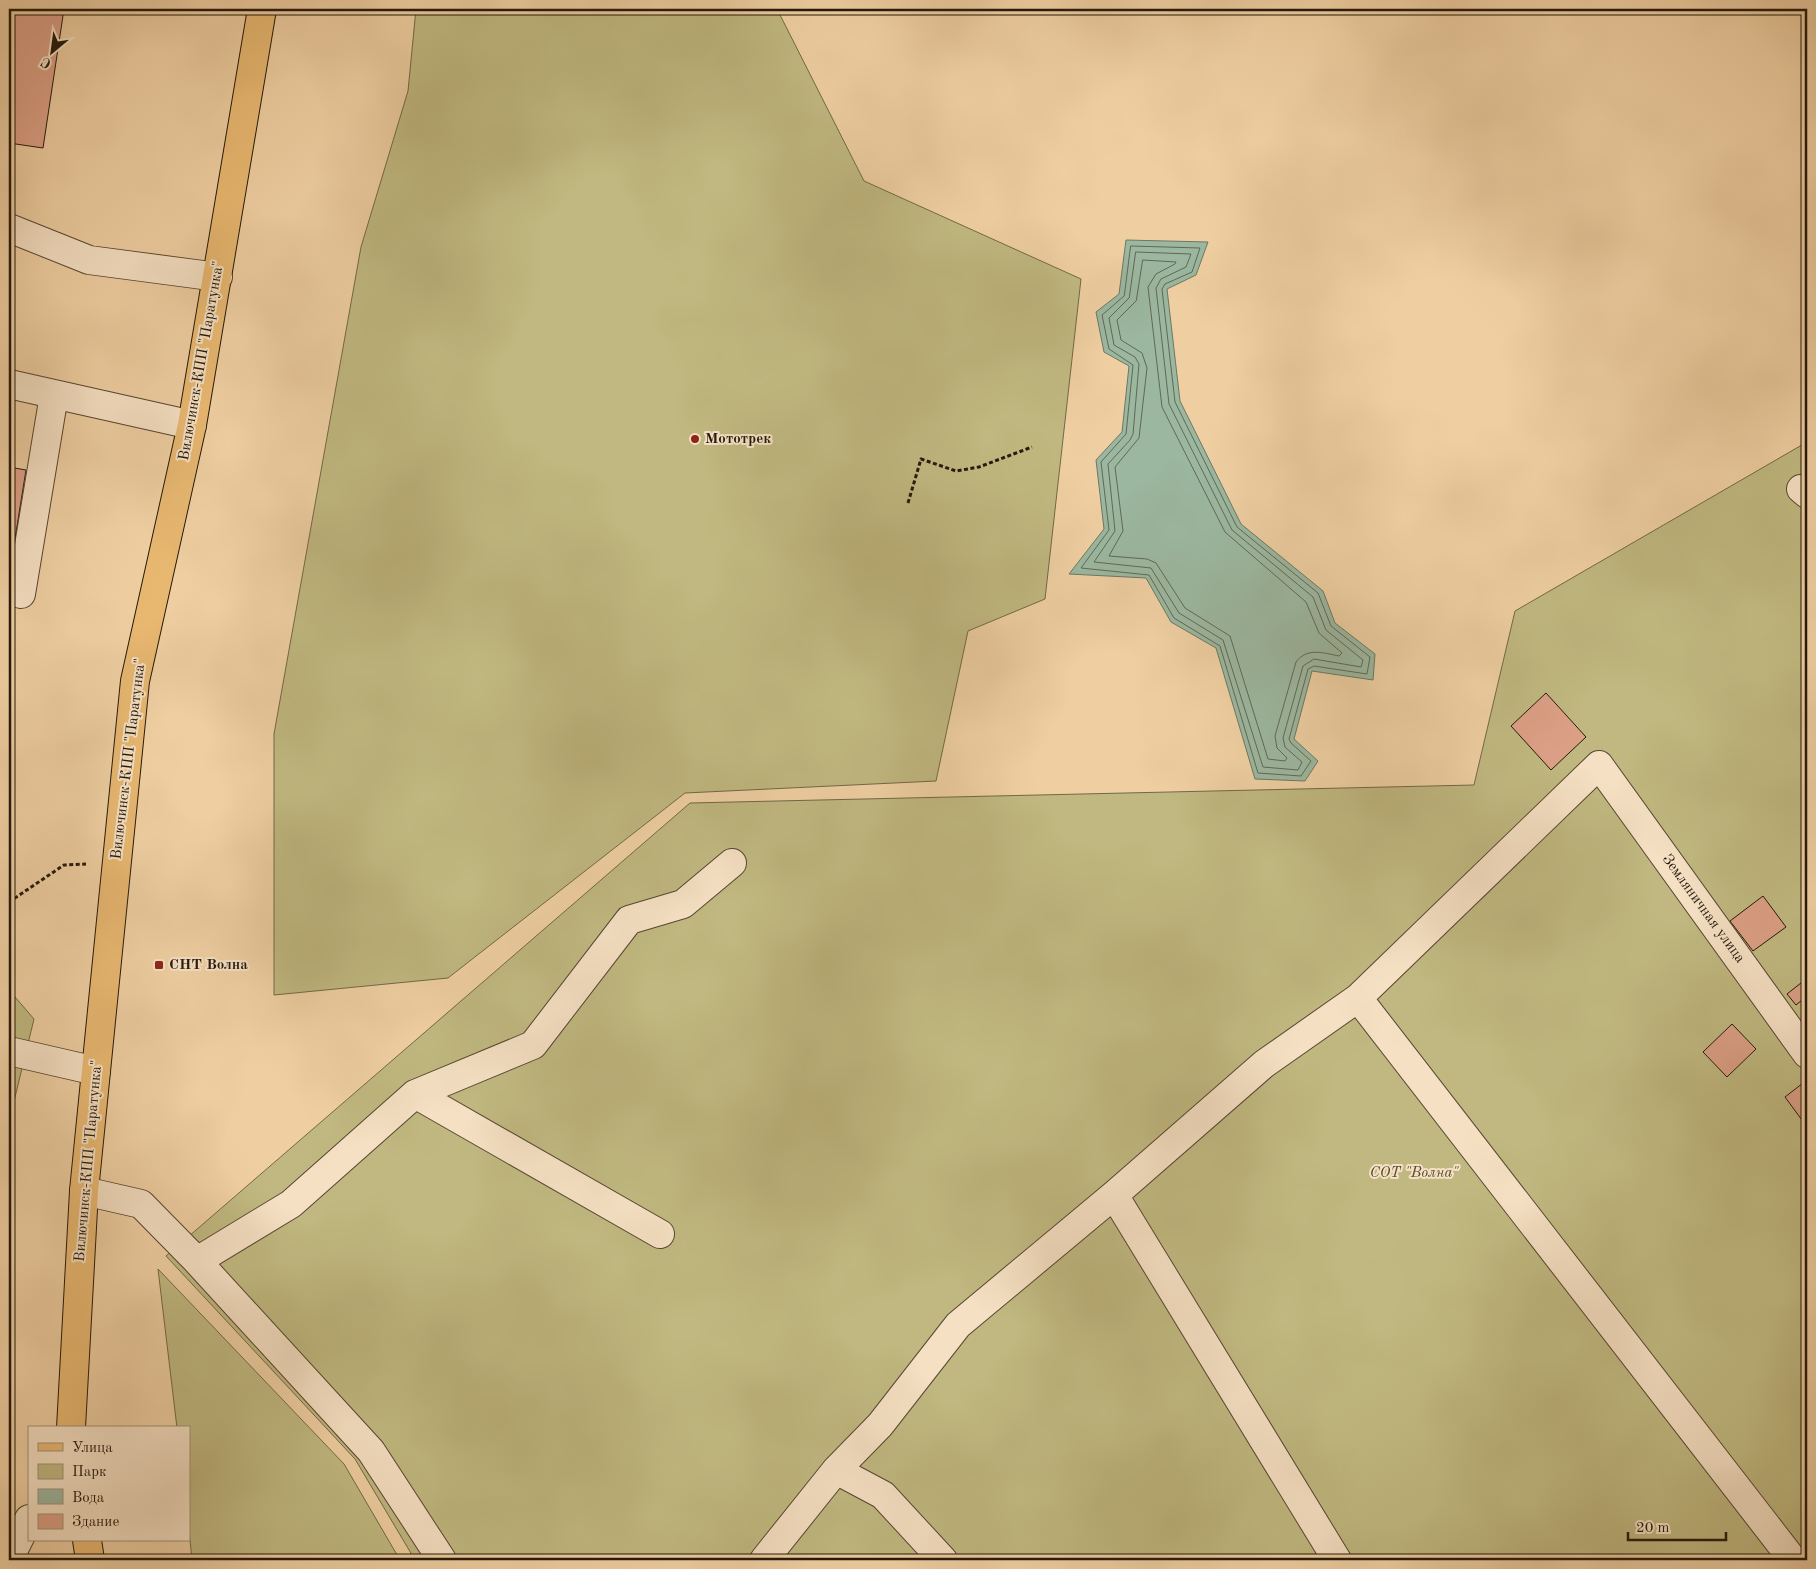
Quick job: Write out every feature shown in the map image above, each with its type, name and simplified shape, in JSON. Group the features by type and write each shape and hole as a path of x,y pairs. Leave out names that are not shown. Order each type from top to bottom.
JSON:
{"main road":[{"name":"Вилючинск-КПП \"Паратунка\"","path":"71,1426 84,1190 135,681 192,425 262,9"},
{"path":"87,1542 90,1560"}],"street":[{"path":"9,228 89,260 218,277"},
{"path":"9,384 192,425"},
{"path":"21,594 54,395"},
{"name":"Земляничная улица","path":"1358,998 1600,765 1807,1054"},
{"path":"197,1261 291,1204 415,1094 533,1046 629,920 683,904 732,863"},
{"path":"764,1560 836,1470 880,1425 958,1325 1114,1195 1264,1064 1358,998 1793,1560"},
{"path":"9,1051 96,1071"},
{"path":"415,1094 660,1234"},
{"path":"84,1190 141,1204 197,1261 371,1451 442,1560"},
{"path":"1114,1195 1337,1560"},
{"path":"836,1470 883,1495 943,1560"},
{"path":"9,1559 28,1521"}],"path":[{"path":"908,503 921,459 956,471 979,467 1032,447"},
{"path":"9,902 64,864 117,863"}],"green space":[{"name":"Мототрек","path":"416,9 777,9 864,181 1081,279 1045,599 968,631 936,781 685,793 448,978 274,995 274,734 361,247 408,91"},
{"name":"СОТ \"Волна\"","path":"1807,442 1807,1560 415,1560 355,1459 166,1256 690,803 1474,785 1515,611"},
{"path":"9,990 34,1019 9,1122"},
{"path":"158,1269 344,1464 400,1560 192,1560 190,1540 190,1426 177,1426"}],"water":[{"path":"1126,240 1208,242 1196,275 1167,289 1180,401 1241,524 1323,591 1335,623 1375,654 1373,680 1312,671 1294,739 1318,761 1305,781 1255,779 1216,648 1171,622 1146,578 1069,574 1104,529 1096,460 1122,432 1129,366 1104,352 1096,312 1119,294"}],"building":[{"path":"9,9 64,9 43,148 9,143"},
{"path":"9,467 26,470 9,576"},
{"path":"1546,693 1586,737 1551,770 1511,726"},
{"path":"1763,896 1786,927 1753,951 1730,921"},
{"path":"1806,979 1807,996 1796,1005 1787,994"},
{"path":"1732,1024 1756,1049 1727,1077 1703,1052"},
{"path":"1807,1080 1807,1127 1785,1097"}],"place":[{"name":"Мототрек","path":"695,439"},
{"name":"СНТ Волна","path":"159,965"}]}
